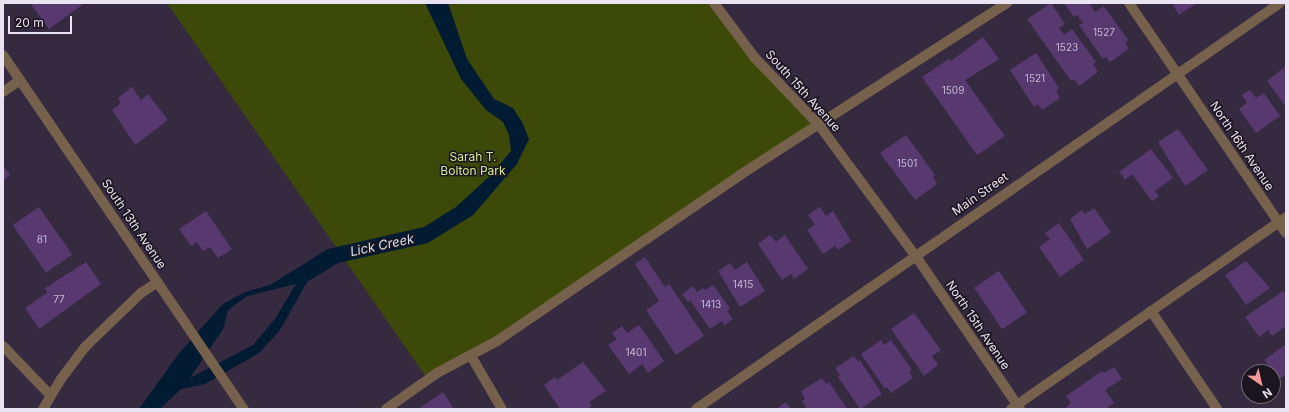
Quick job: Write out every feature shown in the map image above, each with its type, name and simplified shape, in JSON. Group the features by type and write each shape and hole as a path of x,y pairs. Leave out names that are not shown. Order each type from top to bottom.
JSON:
{"street":[{"name":"South 15th Avenue","path":"714,3 755,58 819,125 915,255"},
{"path":"386,409 438,373 498,342 819,125 1007,3"},
{"name":"North 16th Avenue","path":"1129,3 1177,74 1282,220 1286,234"},
{"name":"Main Street","path":"696,409 915,255 1280,3"},
{"name":"South 13th Avenue","path":"3,55 244,409"},
{"path":"3,92 20,80"},
{"path":"1016,408 1151,311 1282,220"},
{"name":"North 15th Avenue","path":"915,255 1016,408"},
{"path":"43,409 50,395 98,333 141,293 158,282"},
{"path":"1151,311 1217,409"},
{"path":"3,346 50,395"},
{"path":"471,356 502,409"}],"green space":[{"name":"Sarah T. Bolton Park","path":"167,3 714,3 819,125 498,341 428,380"}],"water":[{"name":"Lick Creek","path":"425,3 448,3 467,59 494,99 513,108 522,122 529,139 517,164 473,215 428,243 338,263 307,282 280,330 259,353 205,384 181,389 160,409 139,409 180,352 223,304 245,292 270,285 328,249 424,227 456,207 491,175 511,151 509,135 503,122 486,110 461,79","holes":["296,284 275,319 253,345 190,378 223,329 228,310 247,296"]}],"building":[{"path":"30,3 81,3 82,5 49,29"},
{"path":"1051,3 1065,24 1059,28 1064,35 1072,29 1096,62 1093,64 1098,72 1079,86 1074,79 1071,81 1027,19"},
{"path":"1064,3 1092,3 1090,4 1095,12 1104,6 1128,40 1125,43 1129,49 1110,62 1106,57 1103,59 1079,25 1083,23 1077,15 1074,17"},
{"path":"1172,3 1197,3 1179,15"},
{"path":"983,37 999,59 965,80 1005,136 977,155 922,77 949,59 951,61"},
{"path":"1036,53 1059,88 1056,91 1060,98 1042,110 1038,104 1034,107 1010,70"},
{"path":"1286,66 1286,107 1267,81"},
{"path":"132,87 141,100 148,94 168,120 135,145 112,110 121,103 118,98"},
{"path":"1250,90 1256,98 1264,93 1280,116 1256,133 1239,109 1247,103 1242,95"},
{"path":"1178,129 1208,170 1185,186 1158,142"},
{"path":"906,135 935,175 933,177 937,184 915,200 880,153"},
{"path":"1151,149 1173,178 1155,191 1159,196 1152,201 1132,174 1125,180 1119,172"},
{"path":"3,165 10,175 3,180"},
{"path":"39,207 72,255 46,273 13,225"},
{"path":"820,207 826,216 833,211 851,241 838,250 835,246 823,254 807,230 815,225 808,215"},
{"path":"1094,208 1111,232 1087,249 1070,219 1082,210 1085,214"},
{"path":"206,211 232,249 218,258 210,247 203,251 197,242 191,246 179,229"},
{"path":"1059,223 1084,260 1060,277 1039,247 1050,239 1045,233"},
{"path":"770,235 776,242 785,235 808,269 794,279 791,274 782,280 758,244"},
{"path":"645,257 665,287 669,284 704,336 676,355 646,310 659,301 635,264"},
{"path":"1246,261 1270,288 1246,305 1225,275"},
{"path":"86,262 101,284 39,329 25,308 47,293 45,288"},
{"path":"747,262 765,291 740,307 718,271 730,263 735,270"},
{"path":"999,271 1027,312 1002,329 974,288"},
{"path":"713,285 730,308 727,311 733,319 724,325 722,321 710,329 690,300 688,302 682,294 693,286 697,292 703,288 705,290"},
{"path":"1283,291 1286,296 1286,326 1272,336 1268,330 1259,337 1245,317"},
{"path":"914,313 941,350 932,356 938,365 924,376 891,329"},
{"path":"639,325 664,361 648,373 642,364 629,374 608,345 617,339 612,333 622,326 627,333"},
{"path":"881,340 884,345 891,340 912,370 909,372 913,378 891,393 887,387 885,389 861,354"},
{"path":"1286,344 1286,374 1281,378 1281,364 1268,364 1264,360"},
{"path":"854,356 858,362 860,360 882,394 860,409 838,377 840,375 835,368"},
{"path":"583,362 606,391 589,402 592,406 587,409 560,409 544,385 555,377 557,380"},
{"path":"1114,367 1122,379 1105,390 1114,403 1106,409 1065,409 1071,403 1066,396 1102,371 1104,373"},
{"path":"822,378 826,384 829,382 847,409 807,409 802,401 805,399 801,391"},
{"path":"443,392 454,409 418,409"},
{"path":"786,402 791,409 776,409"}]}
